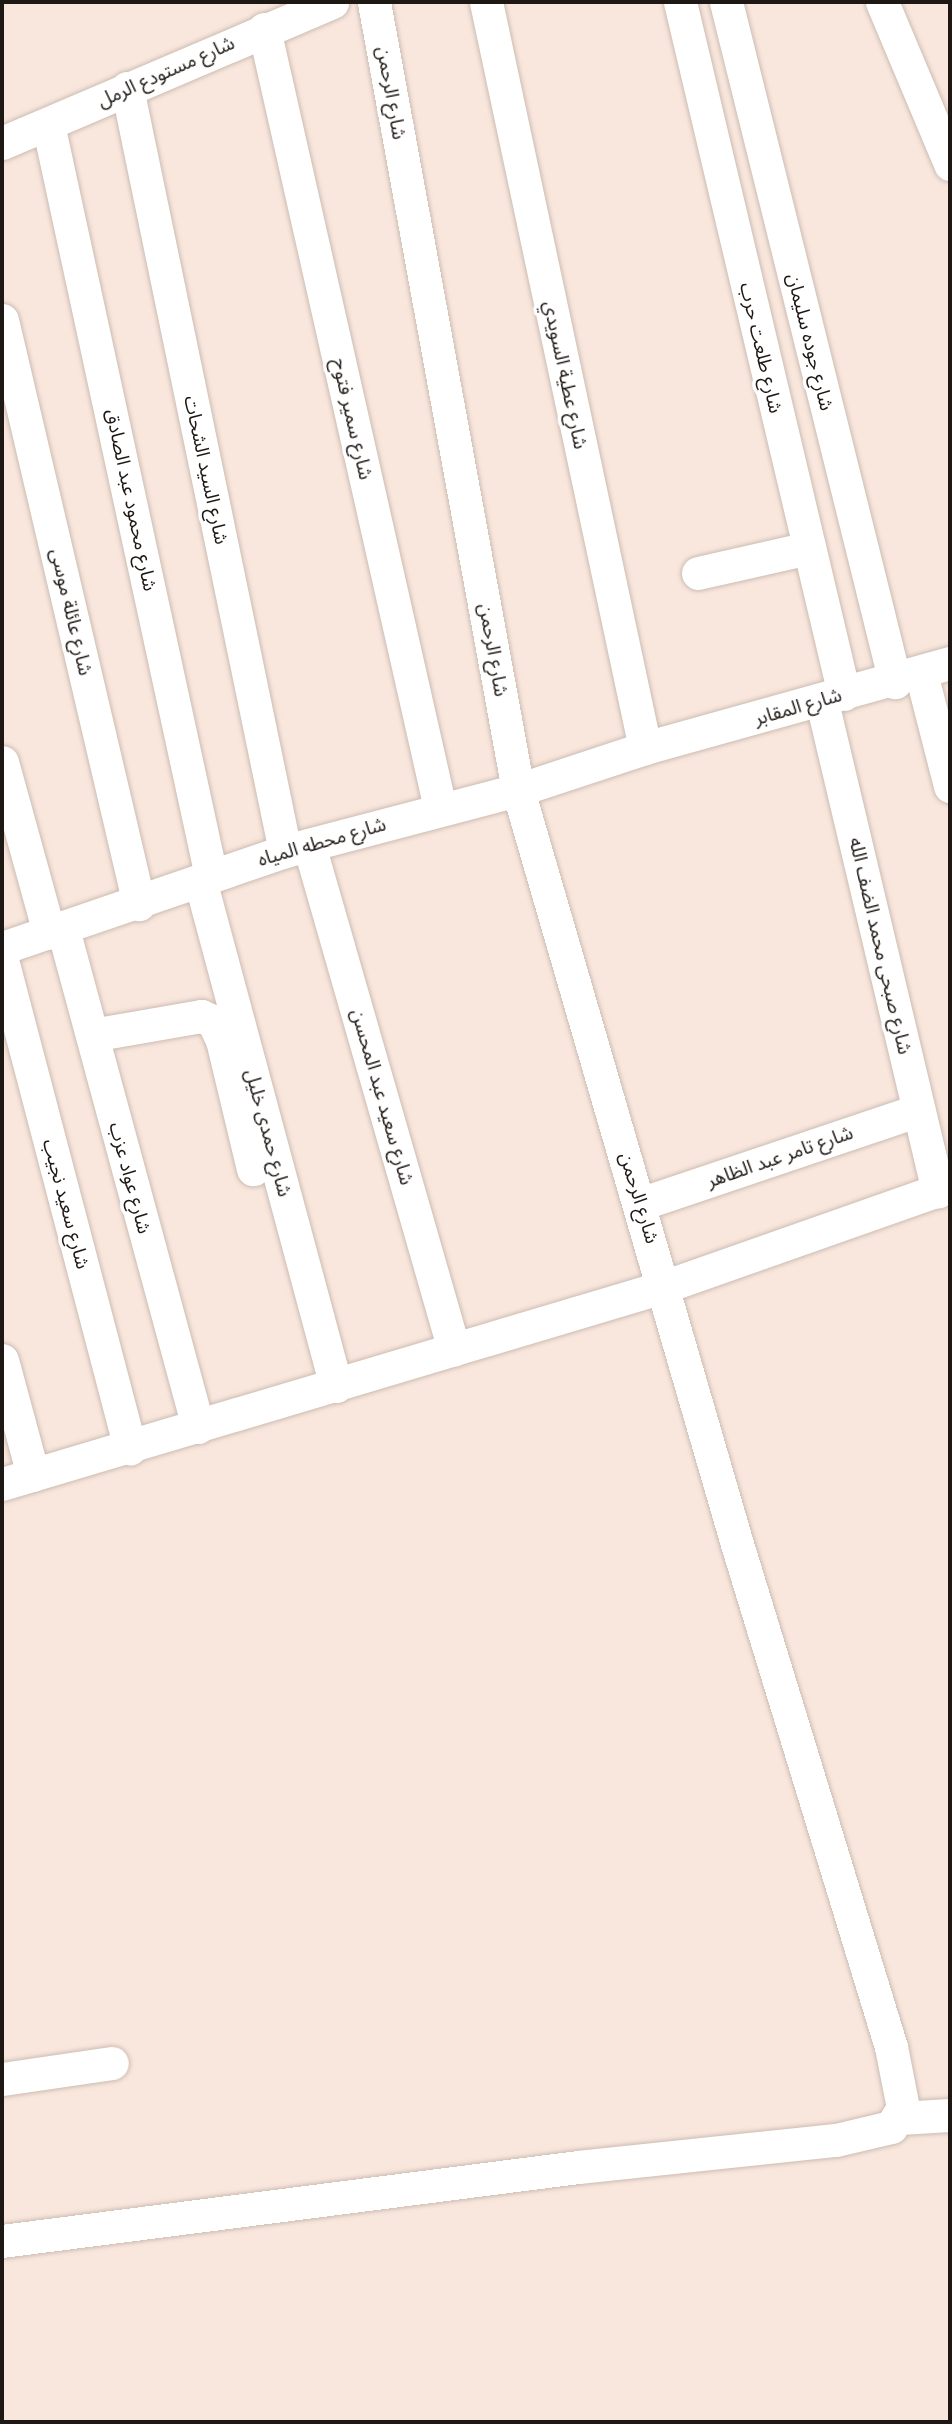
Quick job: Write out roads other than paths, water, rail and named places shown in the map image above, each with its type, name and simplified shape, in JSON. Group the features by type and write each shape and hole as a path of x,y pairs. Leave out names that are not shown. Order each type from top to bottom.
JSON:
{"street":[{"name":"شارع مستودع الرمل","path":"2,143 332,2"},
{"name":"شارع الرحمن","path":"374,2 518,790 666,1286 737,1544 891,2048 903,2108 899,2118"},
{"name":"شارع عطية السويدي","path":"486,2 645,748"},
{"name":"شارع طلعت حرب","path":"680,2 809,548 833,698"},
{"name":"شارع جوده سليمان","path":"726,2 922,673 950,786"},
{"path":"882,2 950,164"},
{"name":"شارع سمير فتوح","path":"264,29 440,808"},
{"name":"شارع السيد الشحات","path":"127,88 297,848"},
{"name":"شارع محمود عبد الصادق","path":"48,124 205,878"},
{"name":"شارع عائلة موسى","path":"2,320 139,904"},
{"path":"698,573 809,548"},
{"name":"شارع المقابر","path":"645,748 922,673"},
{"name":"شارع صبحى محمد الضف الله","path":"833,698 919,1110 944,1188"},
{"name":"شارع محطه المياه","path":"2,948 139,904 205,878 297,848 440,808 518,790 645,748"},
{"name":"شارع عواد عزب","path":"2,762 92,1035 198,1427"},
{"name":"شارع سعيد عبد المحسن","path":"297,848 454,1350"},
{"name":"شارع حمدى خليل","path":"205,878 336,1386"},
{"name":"شارع سعيد نجيب","path":"2,960 130,1448"},
{"path":"92,1035 201,1016 213,1021 222,1040 253,1169"},
{"name":"شارع تامر عبد الظاهر","path":"640,1204 919,1110"},
{"path":"2,1484 666,1286 944,1188"},
{"path":"2,1360 33,1475"},
{"path":"2,2079 112,2063"},
{"path":"2,2241 578,2167 836,2140 891,2127 899,2118 950,2115"}]}
